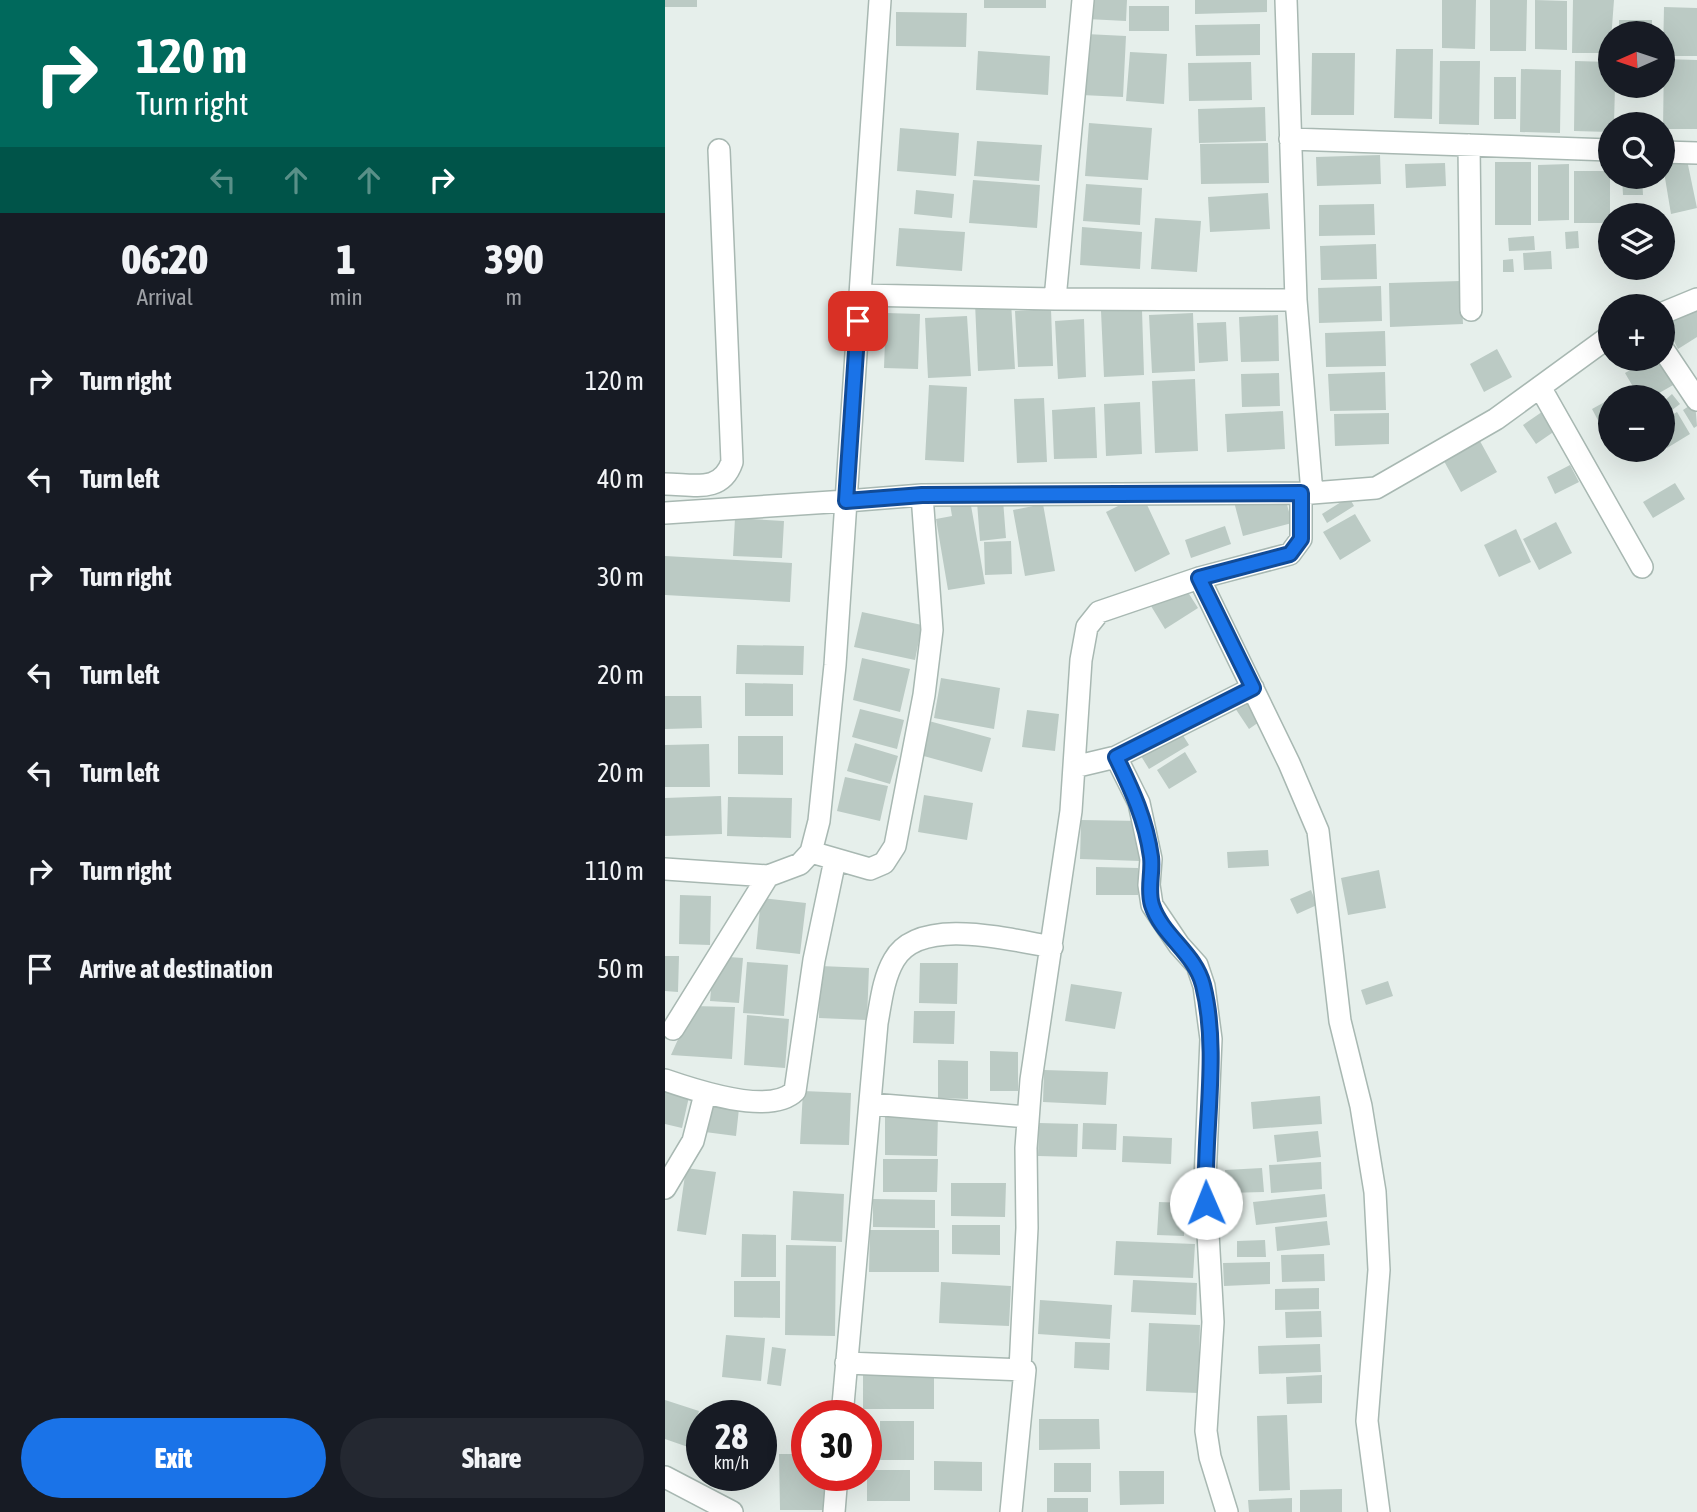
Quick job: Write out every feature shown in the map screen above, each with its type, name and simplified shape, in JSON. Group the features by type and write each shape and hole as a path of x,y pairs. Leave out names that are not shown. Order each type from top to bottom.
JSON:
{"street":[{"path":"665,869 768,876 800,864 811,852 819,821 835,665 880,0"},
{"path":"1055,299 1083,0"},
{"path":"1020,1370 1027,1228 1028,1117 1041,1006 1071,811 1081,660 1087,628 1099,612 1199,578 1290,554 1301,539 1307,493 1296,300 1286,0"},
{"path":"1290,139 1598,150"},
{"path":"1469,145 1471,310"},
{"path":"665,485 715,484 727,476 732,462 719,150"},
{"path":"1675,152 1697,153"},
{"path":"860,295 1296,300"},
{"path":"1675,308 1697,299"},
{"path":"665,513 922,495 1307,493 1376,488 1496,419 1598,346"},
{"path":"1675,367 1697,400"},
{"path":"1540,387 1642,567"},
{"path":"811,852 870,869 884,863 895,846 924,695 932,630 922,495"},
{"path":"1199,578 1318,831 1340,1021 1361,1106 1375,1192 1379,1270 1367,1421 1379,1512"},
{"path":"1074,767 1116,757 1253,688"},
{"path":"1116,757 1139,803 1151,859 1149,885 1152,905 1197,965 1204,986 1211,1039 1205,1180 1213,1322 1205,1410 1210,1457 1227,1512"},
{"path":"665,1080 705,1094 749,1100 780,1101 795,1091 814,960 835,860"},
{"path":"668,1031 768,876"},
{"path":"843,1400 877,1023 884,987 894,960 906,945 917,939 946,934 988,936 1052,947"},
{"path":"665,1188 693,1141 705,1094"},
{"path":"871,1104 1028,1117"},
{"path":"846,1363 1025,1370 1011,1512"},
{"path":"665,1478 732,1512"},
{"path":"834,1512 836,1491"}],"building":[{"path":"665,0 697,0 697,7 665,7"},
{"path":"984,0 1046,0 1046,8 984,8"},
{"path":"1088,0 1127,0 1126,21 1087,19"},
{"path":"1195,0 1267,0 1267,12 1195,14"},
{"path":"1442,0 1476,0 1475,49 1442,48"},
{"path":"1490,0 1527,0 1526,51 1490,51"},
{"path":"1535,0 1567,1 1567,50 1535,49"},
{"path":"1573,0 1614,0 1612,21 1598,21 1598,53 1572,53"},
{"path":"1129,6 1169,6 1169,31 1129,31"},
{"path":"1664,7 1697,8 1697,56 1675,56 1675,21 1664,21"},
{"path":"896,12 967,13 966,47 896,46"},
{"path":"1619,20 1652,20 1652,21"},
{"path":"1260,24 1260,55 1196,56 1195,25"},
{"path":"1086,34 1126,36 1123,97 1082,95"},
{"path":"1396,49 1433,49 1432,119 1394,118"},
{"path":"978,51 1050,56 1048,95 976,90"},
{"path":"1130,52 1167,54 1164,104 1126,101"},
{"path":"1312,53 1355,53 1354,115 1311,115"},
{"path":"1675,59 1697,60 1697,129 1675,129 1675,112 1663,112 1663,98 1675,98"},
{"path":"1440,61 1480,61 1479,125 1439,124"},
{"path":"1575,61 1598,62 1598,98 1615,98 1614,112 1598,112 1598,132 1574,131"},
{"path":"1251,62 1252,100 1189,101 1188,63"},
{"path":"1521,69 1561,70 1560,133 1520,132"},
{"path":"1494,77 1516,77 1516,119 1494,119"},
{"path":"1265,107 1266,141 1199,143 1198,109"},
{"path":"1089,123 1152,128 1148,180 1085,176"},
{"path":"900,128 959,133 956,176 897,171"},
{"path":"977,141 1042,145 1039,181 974,176"},
{"path":"1268,143 1269,183 1201,184 1200,144"},
{"path":"1380,155 1381,184 1317,186 1316,157"},
{"path":"1687,160 1697,208 1675,213 1675,203 1669,203 1667,189 1675,189 1675,163"},
{"path":"1495,162 1531,162 1531,225 1495,225"},
{"path":"1445,163 1446,186 1406,188 1405,164"},
{"path":"1569,164 1569,220 1538,221 1538,165"},
{"path":"1574,171 1598,171 1598,189 1610,189 1610,203 1598,203 1598,223 1574,223"},
{"path":"973,180 1040,185 1037,228 969,223"},
{"path":"1086,184 1142,188 1140,225 1083,221"},
{"path":"1623,189 1643,189 1643,195 1623,195"},
{"path":"916,190 954,194 952,218 914,214"},
{"path":"1268,193 1270,229 1210,232 1208,197"},
{"path":"1374,204 1375,235 1319,236 1319,205"},
{"path":"1155,218 1201,221 1197,272 1151,269"},
{"path":"1082,227 1142,232 1140,269 1080,265"},
{"path":"899,228 965,232 962,271 896,266"},
{"path":"1578,231 1579,248 1566,249 1565,232"},
{"path":"1534,236 1535,250 1509,251 1508,238"},
{"path":"1376,244 1377,279 1321,280 1320,246"},
{"path":"1551,251 1552,269 1524,270 1523,253"},
{"path":"1513,259 1514,272 1503,272 1503,260"},
{"path":"1461,281 1463,324 1390,327 1389,283"},
{"path":"1381,286 1382,321 1319,323 1318,288"},
{"path":"1697,299 1697,337 1678,349 1675,343 1675,313"},
{"path":"1011,302 1015,369 978,371 975,303"},
{"path":"1051,309 1053,366 1018,367 1015,311"},
{"path":"1142,310 1144,375 1104,377 1101,311"},
{"path":"886,313 920,314 918,369 884,368"},
{"path":"1193,313 1195,371 1152,373 1149,315"},
{"path":"1278,315 1279,361 1241,362 1239,317"},
{"path":"967,316 971,376 928,378 925,318"},
{"path":"1084,319 1086,377 1058,379 1055,321"},
{"path":"1226,322 1228,361 1199,363 1197,323"},
{"path":"1385,331 1386,366 1326,367 1325,333"},
{"path":"1497,349 1512,377 1484,392 1470,364"},
{"path":"1668,371 1675,384 1632,385 1625,373"},
{"path":"1385,372 1386,410 1330,411 1328,374"},
{"path":"1279,373 1280,406 1242,407 1241,374"},
{"path":"1195,379 1198,451 1155,453 1152,381"},
{"path":"929,385 967,387 964,462 925,460"},
{"path":"1044,398 1047,462 1017,463 1014,399"},
{"path":"1140,402 1142,454 1106,456 1104,404"},
{"path":"1695,402 1697,426 1694,428 1683,410"},
{"path":"1552,405 1565,424 1536,444 1523,425"},
{"path":"1598,406 1598,420 1592,409"},
{"path":"1095,407 1097,458 1054,459 1052,410"},
{"path":"1283,411 1285,449 1227,452 1225,414"},
{"path":"1677,412 1690,434 1675,443"},
{"path":"1389,413 1389,444 1335,446 1334,414"},
{"path":"1475,432 1497,472 1461,492 1439,452"},
{"path":"1570,465 1579,482 1555,494 1547,477"},
{"path":"1675,483 1685,499 1653,518 1643,502"},
{"path":"1282,486 1292,523 1243,536 1233,498"},
{"path":"1142,494 1170,554 1135,572 1106,512"},
{"path":"1349,497 1354,506 1327,523 1322,514"},
{"path":"970,500 985,584 948,590 936,519 952,516 950,504"},
{"path":"1003,500 1006,538 980,541 977,502"},
{"path":"1043,504 1055,571 1025,576 1013,510"},
{"path":"1355,514 1371,541 1340,560 1323,532"},
{"path":"735,518 784,521 782,558 733,556"},
{"path":"1556,522 1572,553 1539,570 1523,539"},
{"path":"1225,526 1231,544 1191,558 1185,540"},
{"path":"1516,529 1531,562 1499,577 1484,545"},
{"path":"1011,541 1012,574 985,575 984,542"},
{"path":"665,556 792,563 790,602 665,595"},
{"path":"1184,586 1198,608 1165,629 1151,606"},
{"path":"862,612 922,625 915,660 854,647"},
{"path":"737,645 804,646 803,675 736,674"},
{"path":"862,658 910,669 900,712 853,700"},
{"path":"941,678 1000,688 994,729 934,718"},
{"path":"745,683 793,684 793,716 745,716"},
{"path":"1241,687 1262,720 1249,729 1227,696"},
{"path":"665,696 701,696 702,728 665,729"},
{"path":"860,709 904,720 897,749 852,737"},
{"path":"1027,710 1059,714 1055,751 1022,747"},
{"path":"929,721 991,738 982,772 920,755"},
{"path":"1176,724 1189,745 1149,769 1136,748"},
{"path":"738,736 783,736 783,775 738,774"},
{"path":"855,743 898,756 890,784 847,771"},
{"path":"709,744 710,787 665,787 665,745"},
{"path":"1185,752 1197,772 1169,789 1157,770"},
{"path":"845,777 888,786 880,821 837,811"},
{"path":"924,795 973,803 967,840 918,832"},
{"path":"721,796 722,834 665,836 665,798"},
{"path":"728,797 792,798 791,838 727,836"},
{"path":"1081,820 1141,821 1141,861 1080,859"},
{"path":"1268,850 1269,866 1228,868 1227,852"},
{"path":"1096,867 1138,868 1138,895 1096,895"},
{"path":"1379,870 1386,908 1348,915 1341,878"},
{"path":"1311,890 1317,905 1297,914 1290,899"},
{"path":"680,895 711,896 710,945 679,944"},
{"path":"761,898 806,903 800,954 756,949"},
{"path":"665,956 679,956 678,992 665,991"},
{"path":"714,956 743,958 739,1003 710,1001"},
{"path":"747,962 788,965 784,1016 743,1013"},
{"path":"920,963 958,963 957,1004 919,1003"},
{"path":"820,966 869,968 867,1020 819,1018"},
{"path":"1388,981 1393,996 1366,1005 1361,990"},
{"path":"1071,984 1122,992 1115,1029 1065,1021"},
{"path":"693,1006 735,1007 732,1059 671,1055"},
{"path":"914,1011 955,1011 954,1044 913,1043"},
{"path":"747,1015 789,1019 785,1068 744,1065"},
{"path":"990,1051 1018,1052 1018,1091 990,1091"},
{"path":"938,1060 968,1061 968,1099 938,1098"},
{"path":"1044,1070 1108,1072 1106,1105 1043,1102"},
{"path":"665,1073 693,1079 682,1128 665,1124"},
{"path":"710,1086 741,1090 736,1136 705,1132"},
{"path":"803,1091 851,1093 849,1145 800,1144"},
{"path":"1320,1096 1322,1124 1253,1129 1251,1102"},
{"path":"885,1114 938,1114 937,1156 885,1155"},
{"path":"1039,1123 1078,1124 1077,1157 1038,1156"},
{"path":"1083,1123 1117,1124 1116,1150 1082,1149"},
{"path":"1318,1131 1321,1157 1277,1162 1274,1135"},
{"path":"1123,1136 1172,1138 1171,1164 1122,1162"},
{"path":"883,1159 938,1159 937,1192 883,1192"},
{"path":"1321,1162 1322,1189 1271,1193 1269,1165"},
{"path":"686,1168 716,1172 706,1235 677,1231"},
{"path":"1262,1168 1264,1192 1226,1193 1225,1170"},
{"path":"951,1183 1006,1183 1005,1217 951,1216"},
{"path":"793,1191 844,1194 842,1242 791,1240"},
{"path":"1325,1194 1327,1217 1256,1225 1253,1202"},
{"path":"873,1199 935,1200 935,1228 873,1227"},
{"path":"1159,1202 1185,1203 1184,1236 1157,1235"},
{"path":"1327,1221 1330,1245 1277,1251 1275,1227"},
{"path":"952,1225 1000,1225 1000,1255 952,1254"},
{"path":"870,1230 939,1230 939,1272 869,1272"},
{"path":"742,1234 776,1235 776,1277 741,1277"},
{"path":"1265,1240 1266,1257 1237,1257 1237,1241"},
{"path":"1116,1241 1195,1244 1193,1278 1114,1275"},
{"path":"786,1245 836,1246 835,1336 785,1335"},
{"path":"1324,1254 1325,1281 1282,1282 1281,1255"},
{"path":"1270,1262 1270,1284 1224,1286 1223,1263"},
{"path":"1133,1280 1197,1283 1196,1315 1131,1312"},
{"path":"734,1281 780,1281 780,1318 734,1317"},
{"path":"941,1282 1011,1286 1009,1326 939,1323"},
{"path":"1319,1288 1319,1309 1275,1310 1275,1289"},
{"path":"1040,1300 1112,1305 1110,1339 1038,1334"},
{"path":"1321,1311 1322,1337 1286,1338 1285,1312"},
{"path":"1149,1323 1200,1325 1198,1393 1146,1391"},
{"path":"726,1335 765,1338 761,1381 722,1377"},
{"path":"1075,1342 1110,1343 1109,1370 1074,1368"},
{"path":"1320,1344 1321,1372 1259,1374 1258,1346"},
{"path":"772,1347 786,1349 781,1386 767,1384"},
{"path":"863,1371 934,1371 934,1409 882,1409 882,1400 863,1400"},
{"path":"1322,1375 1322,1403 1287,1404 1286,1377"},
{"path":"665,1400 686,1407 686,1446 665,1439"},
{"path":"1287,1415 1290,1490 1259,1491 1257,1416"},
{"path":"1039,1419 1099,1419 1100,1449 1039,1450"},
{"path":"882,1421 914,1421 914,1460 882,1460"},
{"path":"779,1454 791,1454 791,1491 832,1491 832,1510 780,1510"},
{"path":"934,1461 982,1462 982,1491 934,1490"},
{"path":"1054,1463 1091,1463 1091,1492 1054,1492"},
{"path":"882,1470 910,1470 910,1501 867,1501 867,1491 882,1491"},
{"path":"1119,1471 1164,1471 1164,1504 1120,1505"},
{"path":"1342,1489 1342,1512 1300,1512 1300,1490"},
{"path":"1047,1498 1088,1498 1088,1512 1047,1512"},
{"path":"1292,1498 1292,1512 1249,1512 1248,1500"}],"route":[{"path":"858,321 846,501 922,495 1301,493 1301,539 1299,546 1290,554 1273,561 1199,578 1253,688 1116,757 1139,803 1151,859 1149,885 1152,905 1179,945 1197,965 1204,986 1211,1039 1206,1203"}]}
